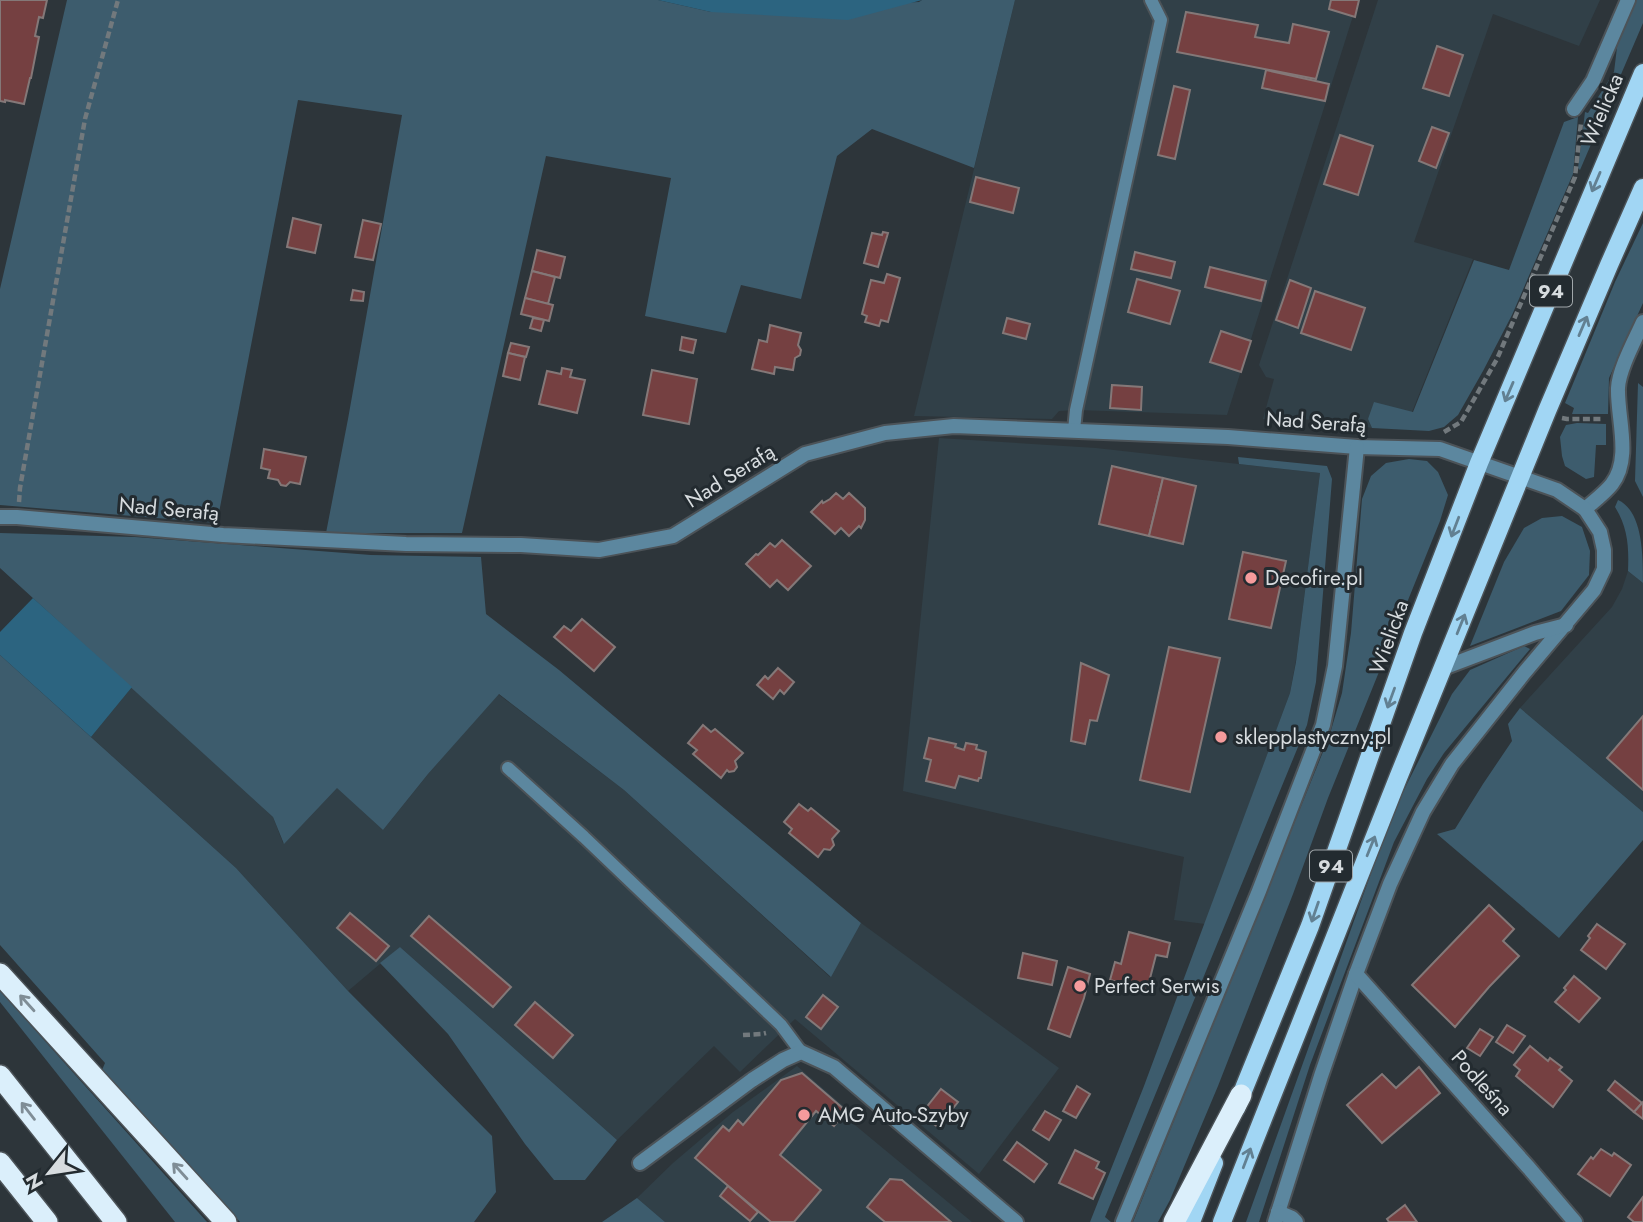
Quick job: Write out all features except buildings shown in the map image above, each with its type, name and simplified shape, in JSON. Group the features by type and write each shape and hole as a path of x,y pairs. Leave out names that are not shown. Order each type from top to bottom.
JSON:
{"highway":[{"path":"0,974 226,1222"},
{"path":"0,1076 116,1222"},
{"path":"1174,1222 1241,1095"},
{"path":"0,1163 47,1222"}],"main road":[{"name":"Wielicka","path":"1191,1222 1310,926 1413,633 1479,463 1643,73"},
{"name":"94","path":"1222,1222 1443,668 1643,188"}],"street":[{"path":"1574,109 1593,81 1628,0"},
{"path":"1296,1222 1292,1218 1277,1217 1356,974 1390,884 1423,811 1452,764 1594,590 1604,569 1600,532 1584,509 1611,485 1619,473 1622,450 1618,386 1643,322"},
{"name":"Nad Serafą","path":"0,517 223,535 406,544 508,544 600,550 673,536 805,454 885,433 954,426 1440,449 1557,491 1584,509"},
{"path":"1123,1222 1259,891 1323,725 1335,666 1357,447"},
{"path":"1443,668 1535,633 1566,625"},
{"name":"Podleśna","path":"1356,974 1575,1222"},
{"path":"640,1163 752,1080 801,1052 834,1067 1016,1222"}],"lane":[{"path":"1074,430 1076,410 1161,20 1151,0"},
{"path":"508,768 781,1025 801,1052"}],"path":[{"path":"18,517 22,475 85,119 118,0"},
{"path":"1440,434 1461,422 1497,359 1575,177 1582,114 1574,109"},
{"path":"1558,416 1567,419 1620,419"}],"shaded area":[{"path":"67,0 658,0 711,12 922,0 1015,0 974,168 872,129 837,156 801,299 741,285 726,333 645,316 671,178 546,156 462,533 326,533 402,115 298,100 217,523 0,505 0,289"},
{"path":"658,0 922,0 848,20 711,12"},
{"path":"1015,0 1358,0 1227,415 1076,410 1059,411 1052,419 914,416"},
{"path":"1378,0 1600,0 1579,46 1493,14 1414,242 1473,259 1412,412 1368,419 1372,428 1333,420 1263,419 1274,379 1266,377 1259,365"},
{"path":"1633,0 1643,0 1643,23 1580,170 1578,168 1585,112 1588,113 1614,72 1619,31"},
{"path":"1578,117 1573,174 1512,315 1458,415 1444,427 1429,431 1372,428 1368,419 1374,402 1413,412 1474,260 1509,270 1564,122"},
{"path":"1643,223 1643,303 1609,378 1608,414 1572,414 1574,408 1565,403 1615,282"},
{"path":"1638,383 1643,387 1643,497 1635,481"},
{"path":"1606,424 1606,445 1596,445 1594,477 1586,479 1565,466 1562,456 1560,437 1566,425"},
{"path":"939,438 1096,448 1320,473 1290,693 1205,924 1174,920 1184,857 903,791"},
{"path":"1238,457 1327,466 1332,479 1316,682 1307,725 1105,1217 1111,1222 1090,1222 1144,1086 1290,693 1296,662 1320,473 1239,464"},
{"path":"1409,459 1427,461 1438,472 1448,495 1440,521 1328,798 1218,1086 1170,1200 1158,1222 1133,1222 1329,737 1342,693 1351,633 1362,499 1371,476 1386,463"},
{"path":"1618,500 1626,506 1637,524 1642,548 1643,583 1628,571 1627,538 1615,507"},
{"path":"1562,516 1582,527 1590,551 1589,575 1561,611 1470,646 1504,562 1524,528 1542,518"},
{"path":"0,533 135,537 371,555 481,557 486,614 559,670 861,923 831,977 624,790 499,694 428,774 383,830 337,788 284,844 273,817 0,568"},
{"path":"1628,571 1643,583 1643,812 1520,708 1612,607"},
{"path":"33,598 132,687 91,737 0,655 0,632"},
{"path":"1524,646 1530,649 1444,753 1394,842 1310,1065 1259,1222 1246,1222 1393,812 1452,694 1470,670"},
{"path":"0,655 236,868 348,991 492,1136 496,1192 474,1222 240,1222 102,1070 105,1063 0,945"},
{"path":"132,687 273,817 283,843 337,787 383,830 498,694 624,790 830,977 861,923 1059,1068 979,1174 795,1019 740,1072 714,1046 617,1140 400,947 348,991 236,868 91,737"},
{"path":"1520,708 1643,812 1643,840 1559,938 1437,834 1455,829 1512,741 1508,724"},
{"path":"400,947 617,1140 585,1180 554,1180 525,1144 448,1034 380,963"},
{"path":"0,991 207,1222 175,1222 0,1002"},
{"path":"797,1066 848,1110 844,1116 972,1222 665,1222 637,1198 733,1112"},
{"path":"637,1198 665,1222 602,1222"}],"place":[{"name":"Decofire.pl","path":"1251,578"},
{"name":"sklepplastyczny.pl","path":"1221,737"},
{"name":"Perfect Serwis","path":"1080,986"},
{"name":"AMG Auto-Szyby","path":"804,1115"}]}
